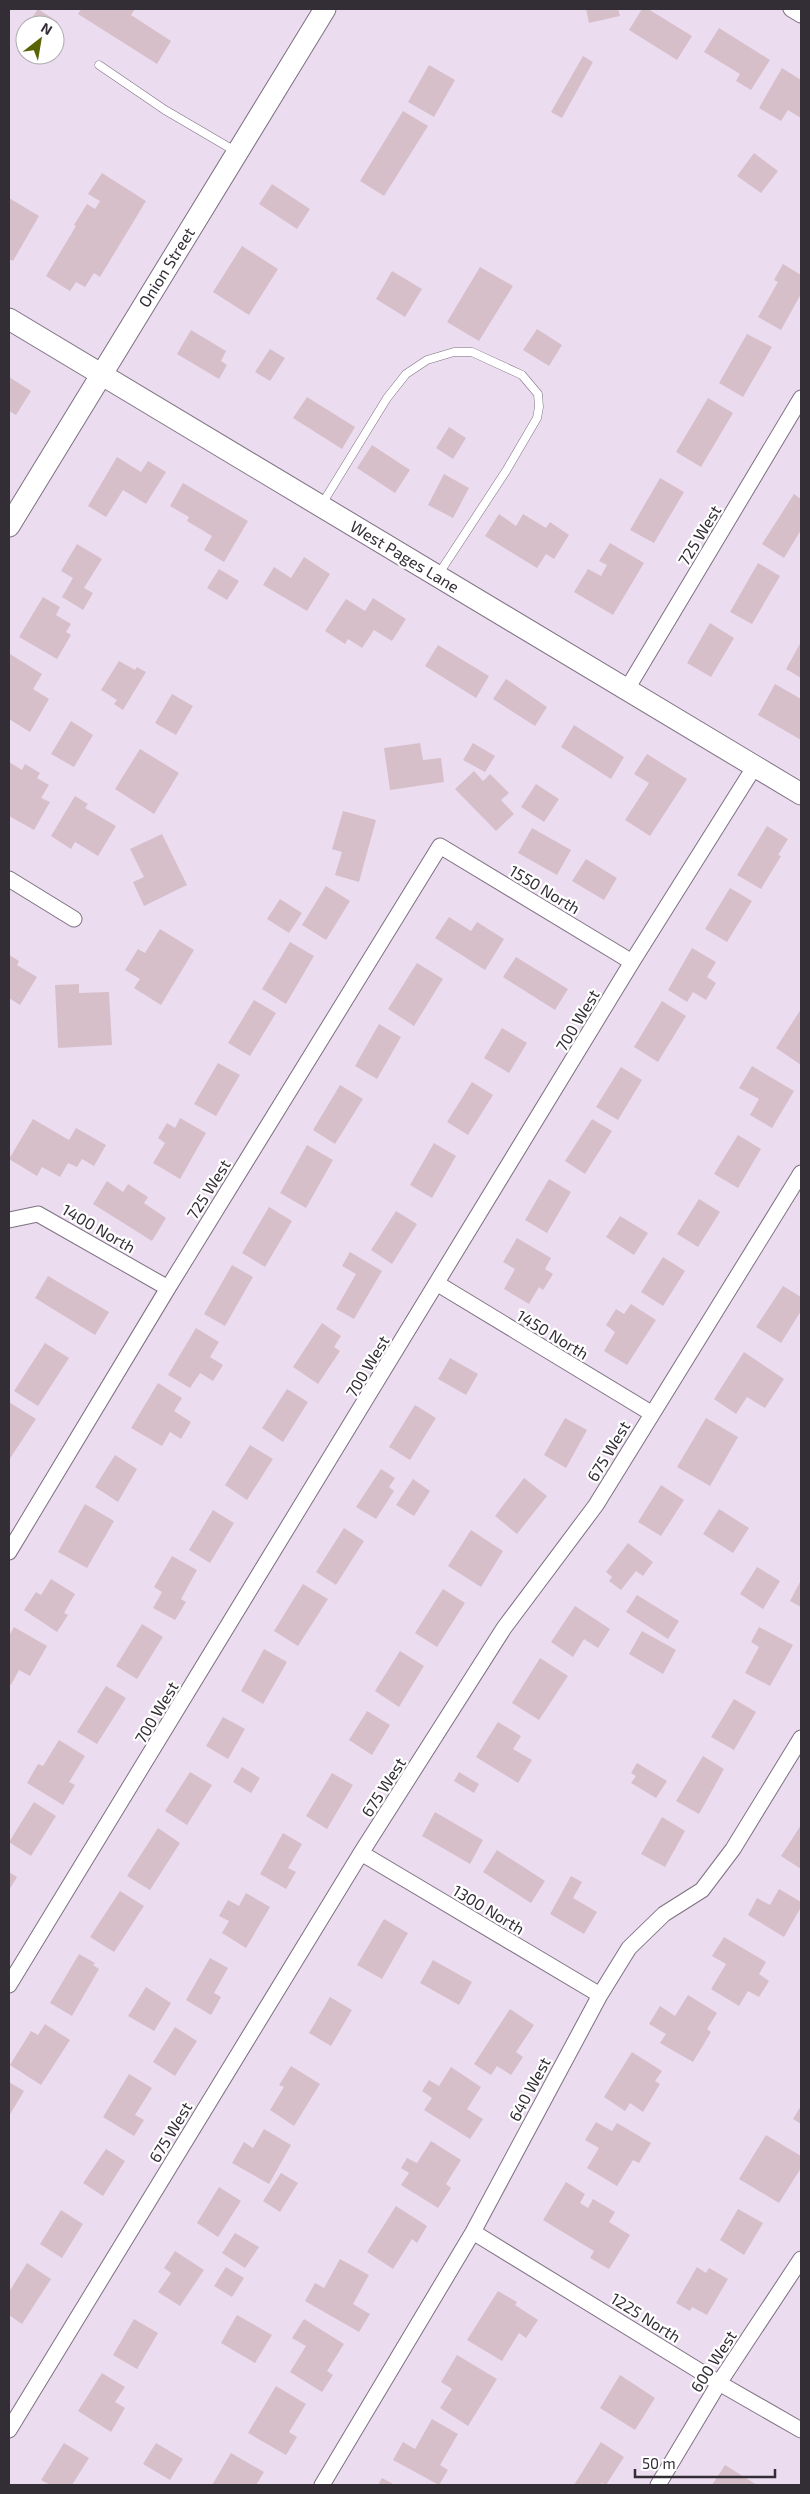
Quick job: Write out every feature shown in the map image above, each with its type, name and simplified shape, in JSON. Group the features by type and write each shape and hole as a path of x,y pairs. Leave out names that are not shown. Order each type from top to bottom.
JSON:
{"street":[{"name":"Onion Street","path":"9,526 325,9"},
{"path":"791,9 801,14"},
{"name":"West Pages Lane","path":"9,319 801,794"},
{"name":"725 West","path":"627,689 801,398"},
{"name":"700 West","path":"9,1985 438,1284 632,962 755,766"},
{"name":"725 West","path":"9,1552 168,1288 440,846"},
{"name":"1550 North","path":"440,846 632,962"},
{"path":"9,879 74,919"},
{"name":"675 West","path":"9,2429 361,1853 504,1628 596,1505 651,1413 801,1173"},
{"name":"1400 North","path":"9,1220 38,1214 168,1288"},
{"name":"1450 North","path":"438,1284 651,1413"},
{"name":"640 West","path":"322,2485 473,2232 600,1995 629,1948 664,1914 702,1890 733,1849 801,1738"},
{"name":"1300 North","path":"361,1853 600,1995"},
{"name":"1225 North","path":"473,2232 719,2383 801,2430"},
{"name":"600 West","path":"658,2485 719,2383 801,2259"}],"lane":[{"path":"99,66 164,110 237,152"},
{"path":"321,505 387,398 406,374 427,360 454,352 472,352 522,375 538,394 537,418 506,471 438,575"}],"building":[{"path":"38,9 47,15 34,15"},
{"path":"81,9 135,9 131,15 171,41 157,64 78,14"},
{"path":"586,9 618,9 620,16 589,23"},
{"path":"642,9 648,9 692,36 677,60 629,30"},
{"path":"719,28 770,60 751,90 736,81 740,74 704,52"},
{"path":"583,56 593,62 562,118 551,112"},
{"path":"429,65 455,80 434,117 408,102"},
{"path":"782,68 801,80 801,118 788,110 781,121 759,108"},
{"path":"403,111 428,126 384,196 360,181"},
{"path":"754,153 778,171 761,193 737,176"},
{"path":"102,173 146,201 100,277 94,273 85,287 76,282 70,291 46,276 87,204 95,209 100,201 88,194"},
{"path":"272,184 310,209 297,229 259,204"},
{"path":"9,198 39,216 13,261 9,259"},
{"path":"242,246 278,269 249,315 213,292"},
{"path":"783,264 801,275 801,294 781,330 758,317 778,282 774,280"},
{"path":"480,267 513,286 479,341 447,322"},
{"path":"392,271 422,289 405,317 376,299"},
{"path":"537,329 562,345 549,366 523,350"},
{"path":"191,330 226,351 221,361 227,365 219,379 177,354"},
{"path":"747,334 772,347 743,397 719,383"},
{"path":"270,349 285,358 270,381 255,372"},
{"path":"9,377 31,391 16,415 9,411"},
{"path":"307,397 355,427 342,449 293,418"},
{"path":"708,398 733,413 701,467 676,452"},
{"path":"449,427 466,438 453,459 436,448"},
{"path":"372,445 410,470 395,493 357,468"},
{"path":"117,457 141,472 148,461 166,472 146,504 123,490 106,517 88,506"},
{"path":"444,474 469,488 453,518 428,505"},
{"path":"660,478 684,492 654,543 630,530"},
{"path":"183,483 248,521 224,562 204,550 212,536 187,521 189,517 170,506"},
{"path":"794,494 801,499 801,530 784,558 762,544"},
{"path":"499,514 516,526 523,514 546,528 550,522 569,535 554,559 546,554 537,568 485,536"},
{"path":"610,543 644,563 613,615 574,592 588,569 601,576 607,565 599,561"},
{"path":"77,544 102,559 84,588 93,593 83,610 62,597 73,578 61,571"},
{"path":"304,557 330,574 307,611 263,585 274,567 291,578"},
{"path":"758,563 780,576 752,624 730,612"},
{"path":"219,569 239,581 227,600 207,588"},
{"path":"43,597 60,607 56,615 71,624 66,632 71,635 57,659 19,637"},
{"path":"373,598 406,619 392,641 374,630 362,648 348,639 345,644 325,631 346,599 365,611"},
{"path":"710,623 734,638 711,677 687,663"},
{"path":"801,642 801,678 786,669"},
{"path":"438,645 489,676 476,698 425,666"},
{"path":"10,654 42,674 33,689 49,699 30,732 9,719"},
{"path":"119,661 135,670 137,667 146,672 123,710 114,704 117,700 101,690"},
{"path":"506,679 547,707 535,726 493,699"},
{"path":"775,684 801,699 801,740 758,715"},
{"path":"172,694 193,706 176,735 155,723"},
{"path":"71,721 93,735 74,767 51,754"},
{"path":"574,725 624,757 611,779 561,747"},
{"path":"420,743 423,760 441,758 444,782 390,790 384,748"},
{"path":"473,743 495,756 485,772 463,760"},
{"path":"140,749 179,773 154,814 115,789"},
{"path":"647,754 687,779 650,836 625,820 649,783 634,774"},
{"path":"9,762 22,770 25,764 40,773 37,778 49,785 41,798 50,802 34,830 9,816"},
{"path":"474,771 483,781 490,774 509,793 501,800 514,814 496,831 455,789"},
{"path":"536,784 559,799 544,822 521,807"},
{"path":"75,796 88,804 85,808 116,826 98,856 75,842 71,849 51,836"},
{"path":"343,811 376,820 359,882 335,875 342,852 332,849"},
{"path":"767,826 788,839 778,855 781,856 761,889 737,875"},
{"path":"532,828 571,850 557,875 518,853"},
{"path":"162,834 187,885 144,906 133,882 144,877 130,849"},
{"path":"586,859 617,878 604,900 572,881"},
{"path":"326,886 350,901 326,940 302,925"},
{"path":"730,888 752,901 727,942 705,929"},
{"path":"280,899 302,913 289,933 267,919"},
{"path":"449,917 471,931 477,922 504,939 485,970 435,938"},
{"path":"160,929 194,950 161,1005 134,988 140,979 125,970 138,949 145,953"},
{"path":"290,942 314,956 286,1004 262,989"},
{"path":"692,948 716,962 707,977 716,983 706,1000 693,992 687,1002 668,990"},
{"path":"9,955 19,961 17,965 37,977 20,1005 9,998"},
{"path":"516,957 568,989 555,1010 503,977"},
{"path":"417,963 443,979 414,1026 388,1009"},
{"path":"79,984 79,993 109,992 112,1045 58,1048 55,985"},
{"path":"254,1000 276,1013 250,1056 228,1043"},
{"path":"662,1001 686,1016 658,1062 634,1047"},
{"path":"801,1009 801,1065 776,1048"},
{"path":"379,1024 401,1037 377,1079 355,1066"},
{"path":"502,1028 527,1043 509,1073 484,1058"},
{"path":"218,1063 240,1075 216,1116 194,1104"},
{"path":"752,1066 794,1091 772,1128 750,1115 759,1099 739,1088"},
{"path":"621,1067 642,1080 618,1120 596,1107"},
{"path":"472,1082 493,1095 468,1135 447,1122"},
{"path":"340,1085 363,1099 335,1144 313,1130"},
{"path":"180,1118 206,1133 180,1179 153,1163 165,1143 158,1138 167,1123 175,1128"},
{"path":"33,1119 69,1140 76,1128 106,1145 94,1166 82,1159 77,1167 68,1163 60,1177 42,1167 37,1176 9,1159"},
{"path":"592,1119 612,1131 585,1174 565,1161"},
{"path":"738,1135 761,1149 738,1188 714,1174"},
{"path":"434,1143 456,1156 432,1198 410,1185"},
{"path":"307,1145 333,1160 306,1208 280,1193"},
{"path":"549,1179 571,1192 547,1233 525,1220"},
{"path":"107,1181 123,1192 128,1184 148,1197 144,1203 166,1218 152,1241 93,1204"},
{"path":"699,1199 720,1212 698,1247 677,1234"},
{"path":"269,1207 292,1221 265,1267 242,1253"},
{"path":"396,1211 417,1224 392,1264 371,1250"},
{"path":"620,1216 648,1233 634,1255 606,1237"},
{"path":"517,1238 551,1258 545,1269 553,1274 543,1290 539,1287 529,1304 504,1289 515,1269 503,1262"},
{"path":"350,1252 382,1271 354,1319 336,1309 356,1274 342,1266"},
{"path":"663,1257 685,1271 663,1306 641,1292"},
{"path":"232,1265 253,1277 225,1326 204,1314"},
{"path":"48,1276 109,1312 95,1335 35,1298"},
{"path":"783,1286 801,1297 801,1311 781,1343 756,1327"},
{"path":"631,1304 656,1320 627,1365 604,1351 615,1332 606,1325 616,1309 624,1314"},
{"path":"322,1323 341,1336 334,1347 340,1351 318,1384 293,1367"},
{"path":"196,1328 219,1342 210,1357 223,1365 213,1381 200,1373 190,1388 168,1375"},
{"path":"45,1343 69,1358 38,1406 14,1391"},
{"path":"744,1352 784,1379 765,1408 747,1397 736,1414 714,1399"},
{"path":"450,1358 478,1374 466,1395 438,1379"},
{"path":"158,1383 182,1398 174,1411 191,1422 181,1439 170,1432 162,1446 131,1428"},
{"path":"287,1389 308,1402 283,1442 262,1428"},
{"path":"9,1402 36,1419 9,1460"},
{"path":"415,1405 436,1418 410,1460 389,1447"},
{"path":"565,1418 587,1430 566,1468 544,1455"},
{"path":"706,1418 738,1437 710,1486 677,1467"},
{"path":"250,1445 273,1459 247,1500 225,1485"},
{"path":"115,1455 137,1469 118,1502 95,1487"},
{"path":"381,1469 395,1478 389,1487 394,1491 376,1519 356,1507"},
{"path":"524,1478 547,1496 517,1534 495,1516"},
{"path":"413,1479 430,1491 414,1516 396,1505"},
{"path":"661,1485 684,1500 661,1536 638,1522"},
{"path":"85,1504 114,1521 87,1568 58,1552"},
{"path":"719,1509 749,1528 733,1553 703,1534"},
{"path":"213,1510 234,1523 210,1563 189,1550"},
{"path":"344,1528 364,1541 336,1585 316,1572"},
{"path":"471,1530 503,1551 481,1587 448,1566"},
{"path":"628,1543 653,1562 643,1576 636,1571 621,1590 609,1581 612,1577 606,1572"},
{"path":"172,1556 197,1570 181,1599 186,1602 175,1620 153,1608 162,1592 154,1587"},
{"path":"757,1567 780,1581 763,1609 740,1594"},
{"path":"51,1579 75,1594 64,1613 68,1615 57,1632 24,1610 36,1592 41,1595"},
{"path":"801,1580 801,1607 790,1601"},
{"path":"303,1584 328,1599 298,1646 274,1631"},
{"path":"443,1589 465,1603 437,1647 415,1633"},
{"path":"637,1595 679,1621 668,1639 626,1612"},
{"path":"575,1606 610,1629 598,1648 584,1639 573,1657 551,1642"},
{"path":"142,1624 163,1637 137,1679 116,1666"},
{"path":"14,1627 47,1646 30,1676 19,1670 11,1685 9,1684 9,1636"},
{"path":"759,1627 793,1645 770,1686 745,1673 759,1647 751,1642"},
{"path":"642,1631 676,1650 663,1674 629,1654"},
{"path":"264,1649 287,1662 263,1704 241,1691"},
{"path":"400,1651 424,1666 399,1707 375,1691"},
{"path":"540,1658 568,1676 539,1720 512,1703"},
{"path":"106,1686 126,1698 97,1744 77,1732"},
{"path":"734,1699 756,1712 734,1750 711,1737"},
{"path":"367,1711 390,1725 372,1755 349,1740"},
{"path":"223,1717 245,1729 228,1759 206,1746"},
{"path":"498,1722 521,1736 513,1749 532,1760 518,1783 476,1757"},
{"path":"59,1740 85,1756 69,1782 75,1785 63,1805 27,1783 38,1764 43,1766"},
{"path":"703,1756 724,1769 699,1814 676,1801"},
{"path":"637,1763 667,1781 656,1798 631,1783 636,1776 631,1773"},
{"path":"242,1767 260,1778 251,1793 233,1782"},
{"path":"190,1772 212,1785 187,1825 165,1811"},
{"path":"459,1772 479,1784 474,1793 454,1781"},
{"path":"332,1773 353,1785 327,1829 306,1816"},
{"path":"34,1802 56,1816 31,1856 9,1842"},
{"path":"435,1812 483,1840 470,1864 422,1836"},
{"path":"662,1817 685,1831 665,1867 641,1854"},
{"path":"801,1825 801,1869 781,1856"},
{"path":"158,1828 180,1843 150,1890 127,1876"},
{"path":"283,1833 302,1844 288,1868 296,1872 286,1889 260,1874"},
{"path":"497,1850 545,1881 531,1903 483,1872"},
{"path":"9,1872 17,1877 9,1890"},
{"path":"571,1876 582,1882 573,1898 597,1912 584,1934 550,1914"},
{"path":"779,1889 801,1902 801,1907 784,1937 748,1915 757,1898 770,1905"},
{"path":"120,1891 144,1906 114,1952 90,1937"},
{"path":"246,1893 270,1907 246,1948 222,1933 229,1921 219,1916 228,1900 239,1906"},
{"path":"384,1919 408,1933 382,1979 357,1965"},
{"path":"724,1937 766,1962 759,1974 769,1981 759,1997 748,1991 739,2006 711,1989 726,1964 712,1956"},
{"path":"79,1954 95,1963 93,1965 99,1969 72,2016 50,2003"},
{"path":"210,1958 228,1968 214,1993 221,1997 211,2015 186,2000"},
{"path":"433,1960 472,1982 459,2005 420,1983"},
{"path":"146,1987 171,2003 154,2031 128,2016"},
{"path":"688,1995 717,2013 707,2029 711,2032 693,2062 660,2043 666,2034 649,2024 660,2006 675,2016"},
{"path":"330,1997 352,2010 331,2046 309,2033"},
{"path":"510,2009 534,2025 516,2052 523,2057 511,2075 497,2066 491,2075 474,2064"},
{"path":"45,2024 70,2040 41,2085 10,2065 31,2031 38,2035"},
{"path":"175,2027 197,2041 175,2076 153,2062"},
{"path":"632,2052 662,2071 655,2081 660,2084 643,2112 630,2103 625,2111 604,2097"},
{"path":"291,2066 320,2084 294,2126 270,2110 284,2087 279,2085"},
{"path":"451,2067 481,2087 467,2109 483,2119 470,2139 424,2110 432,2098 422,2091 429,2080 439,2086"},
{"path":"129,2074 152,2088 135,2115 144,2120 134,2136 103,2117"},
{"path":"9,2082 24,2091 9,2116"},
{"path":"801,2106 801,2124 793,2119"},
{"path":"596,2122 612,2131 617,2123 651,2143 639,2163 633,2160 617,2186 587,2168 599,2148 585,2140"},
{"path":"264,2129 291,2145 269,2184 232,2163 244,2142 253,2148"},
{"path":"766,2135 801,2156 801,2168 779,2203 739,2179"},
{"path":"431,2141 461,2160 446,2184 451,2188 438,2208 401,2185 409,2173 401,2168 407,2158 417,2163"},
{"path":"106,2149 125,2161 103,2196 83,2183"},
{"path":"281,2173 298,2183 280,2212 263,2201"},
{"path":"566,2182 585,2194 580,2203 588,2208 593,2199 615,2212 609,2222 630,2235 609,2269 590,2258 594,2251 543,2220"},
{"path":"219,2187 241,2201 218,2237 197,2223"},
{"path":"396,2206 427,2226 417,2243 412,2239 393,2269 367,2252"},
{"path":"738,2209 763,2223 744,2255 720,2240"},
{"path":"61,2210 83,2224 62,2258 40,2244"},
{"path":"235,2233 259,2247 245,2268 222,2253"},
{"path":"175,2251 204,2270 180,2306 158,2292 171,2273 164,2268"},
{"path":"340,2259 369,2275 353,2304 370,2314 359,2332 305,2301 315,2283 324,2288"},
{"path":"27,2263 51,2279 22,2324 9,2315 9,2292"},
{"path":"226,2267 244,2278 232,2297 214,2286"},
{"path":"697,2267 706,2273 709,2268 728,2279 707,2315 692,2307 690,2311 676,2303"},
{"path":"498,2291 517,2302 515,2305 538,2320 526,2338 519,2333 502,2361 467,2340"},
{"path":"237,2315 272,2335 255,2363 221,2343"},
{"path":"134,2319 158,2333 137,2369 113,2355"},
{"path":"304,2319 344,2344 327,2371 333,2375 322,2392 290,2372 306,2346 292,2338"},
{"path":"457,2355 497,2379 468,2426 440,2408 452,2389 441,2382"},
{"path":"102,2373 125,2387 115,2402 125,2408 111,2432 78,2411"},
{"path":"620,2375 655,2398 635,2430 600,2408"},
{"path":"276,2386 306,2404 289,2432 297,2437 286,2455 248,2433"},
{"path":"432,2419 458,2434 440,2465 448,2470 439,2485 393,2460 403,2442 415,2449"},
{"path":"601,2442 624,2457 606,2485 602,2483 600,2485 574,2485"},
{"path":"64,2443 89,2458 72,2485 50,2485 41,2480"},
{"path":"156,2443 183,2459 170,2480 143,2464"},
{"path":"231,2453 264,2472 256,2485 212,2485"},
{"path":"725,2465 757,2485 712,2485"},
{"path":"382,2478 395,2485 378,2485"}]}
